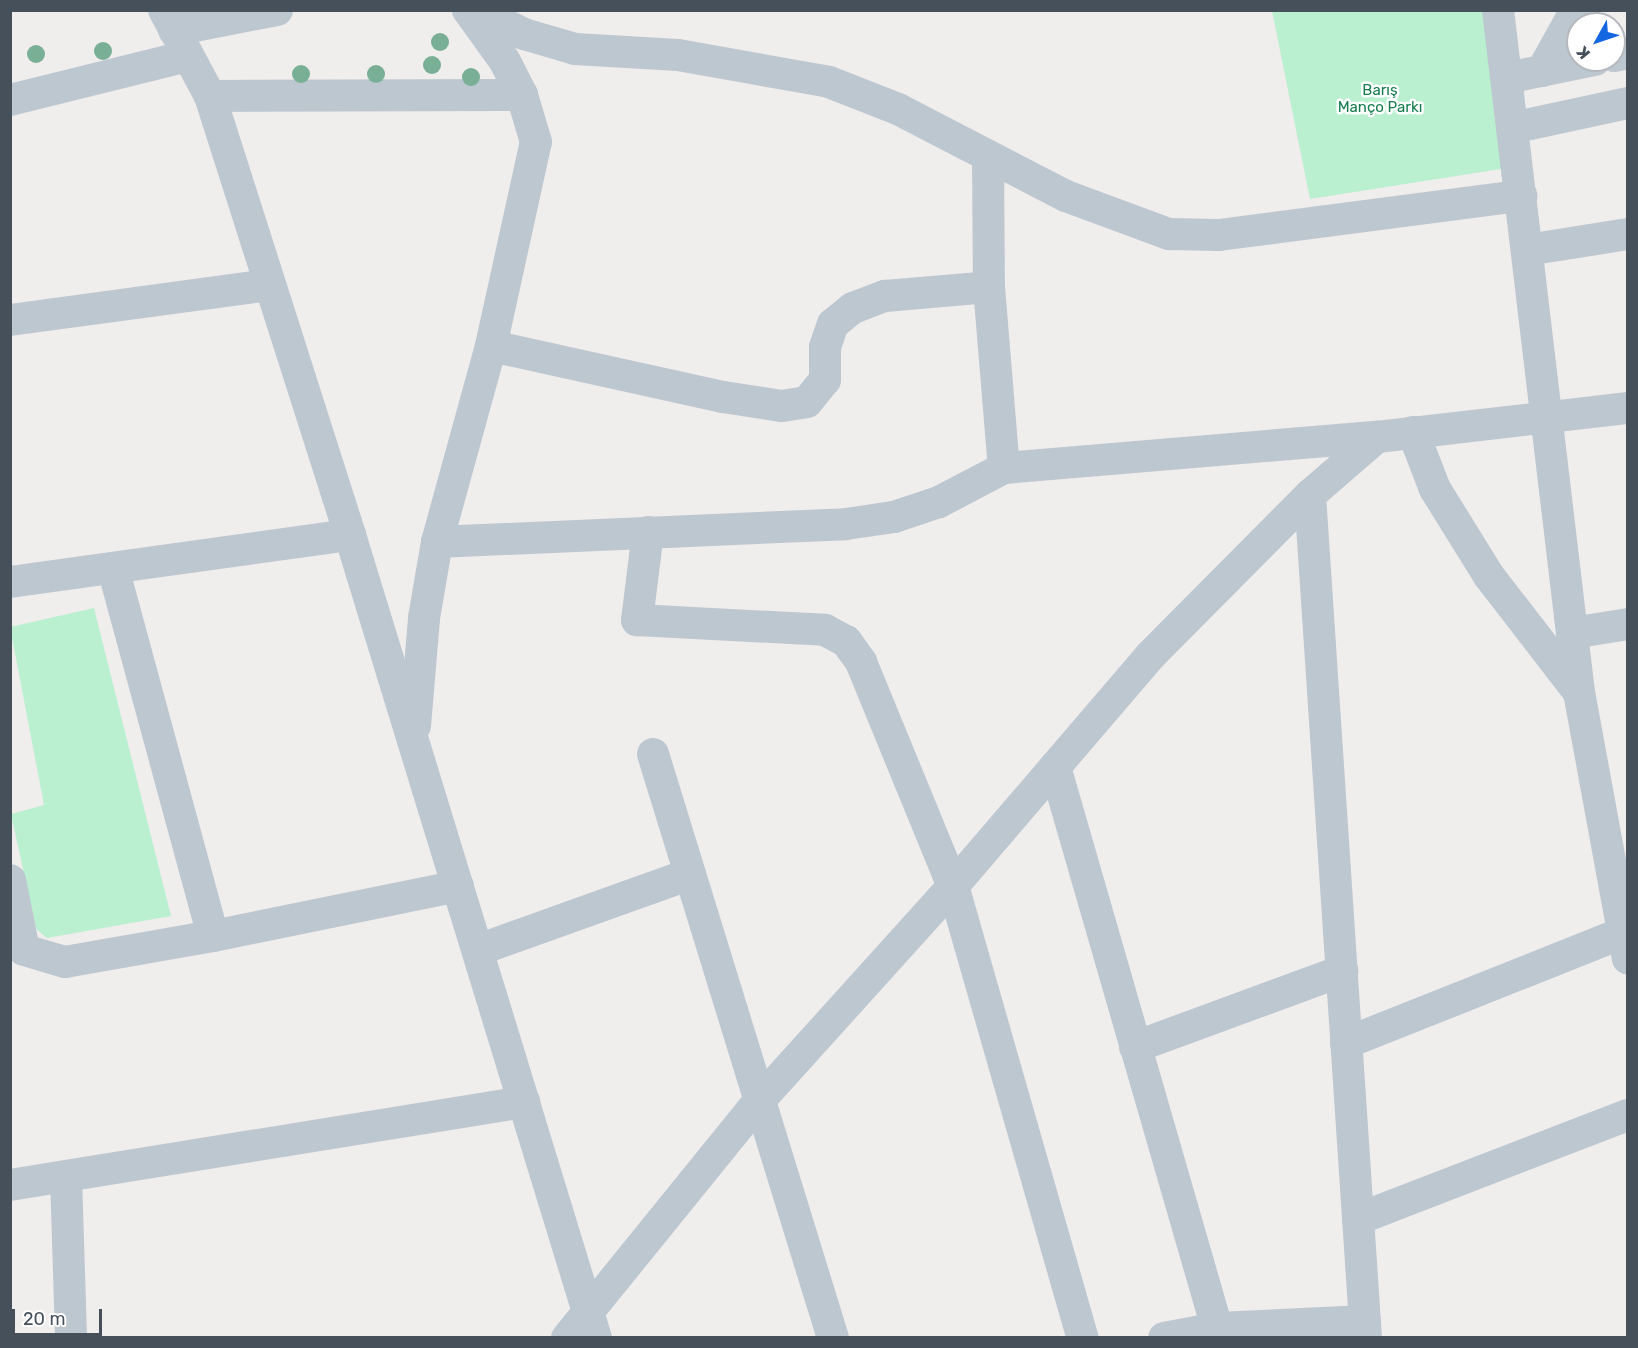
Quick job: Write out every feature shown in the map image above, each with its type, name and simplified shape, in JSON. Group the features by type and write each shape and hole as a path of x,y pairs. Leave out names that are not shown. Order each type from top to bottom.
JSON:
{"street":[{"path":"10,100 176,32 277,10"},
{"path":"414,741 424,618 437,542 491,346 536,142 522,94 504,60 468,10"},
{"path":"475,10 524,34 574,49 678,55 829,82 898,109 1066,196 1169,234 1219,236 1521,196"},
{"path":"1346,1043 1626,941 1579,692 1498,10"},
{"path":"1542,71 1576,10"},
{"path":"176,32 210,96 350,535 593,1326"},
{"path":"1507,78 1566,66"},
{"path":"210,96 522,94"},
{"path":"1512,128 1628,103"},
{"path":"988,156 989,287 1004,468"},
{"path":"1527,250 1628,234"},
{"path":"10,320 270,285"},
{"path":"491,346 723,397 782,406 807,402 825,380 825,347 833,324 853,308 885,296 989,287"},
{"path":"437,542 846,524 894,517 939,502 1004,468 1377,436 1547,414 1628,408"},
{"path":"1413,432 1435,489 1489,576 1579,692"},
{"path":"567,1338 593,1326 759,1101 953,886 1150,656 1310,495 1377,436"},
{"path":"1164,1338 1217,1328 1365,1329 1310,495"},
{"path":"648,531 637,620 825,630 846,641 861,662 953,886 1083,1338"},
{"path":"10,582 350,535"},
{"path":"113,568 213,936"},
{"path":"1572,633 1628,624"},
{"path":"653,754 833,1338"},
{"path":"1055,767 1217,1328"},
{"path":"478,950 690,874"},
{"path":"10,880 24,950 39,957 65,962 213,936 458,885"},
{"path":"1135,1047 1342,971"},
{"path":"10,1185 524,1102"},
{"path":"1358,1219 1628,1115"},
{"path":"66,1177 71,1338"}],"green space":[{"name":"Barış Manço Parkı","path":"1272,11 1485,11 1507,168 1310,199"},
{"path":"94,608 171,916 47,938 36,929 11,814 44,805 10,627"}]}
